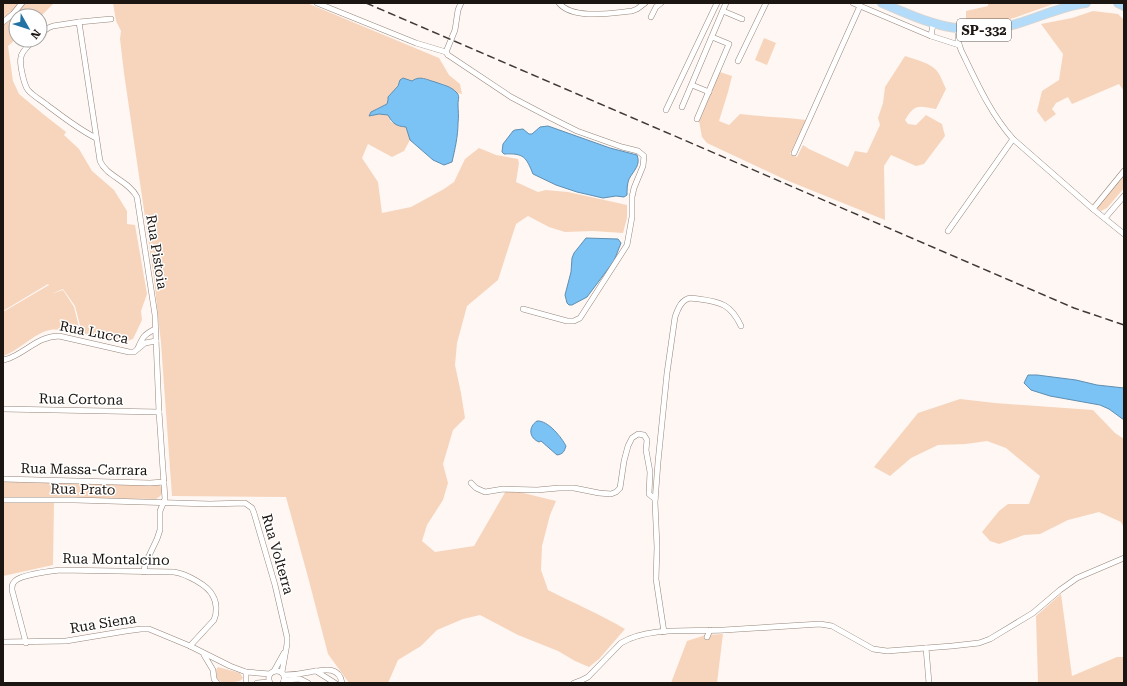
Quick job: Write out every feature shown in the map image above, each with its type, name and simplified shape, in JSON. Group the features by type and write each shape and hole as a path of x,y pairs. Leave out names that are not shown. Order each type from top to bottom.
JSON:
{"main road":[{"name":"SP-332","path":"882,3 933,24 958,29 980,31 999,29 1068,6 1086,3"},
{"path":"1118,3 1124,6"}],"street":[{"path":"3,22 13,14 22,3"},
{"path":"317,3 416,43 446,52 450,57 511,97 577,131 638,152 644,156 643,166 632,196 632,217 627,245 580,318 574,321 567,321 523,309"},
{"path":"446,52 455,30 458,10 461,3"},
{"path":"559,3 564,8 569,10 594,14 632,11 645,3"},
{"path":"651,17 656,7 661,3"},
{"path":"666,110 717,3"},
{"path":"682,108 726,3"},
{"path":"738,61 766,3"},
{"path":"853,3 931,36 959,44"},
{"path":"794,154 860,6"},
{"path":"723,11 742,19"},
{"path":"48,28 79,22 111,20"},
{"name":"Rua Pistoia","path":"79,22 96,138 102,165 133,190 137,197 155,315 159,412 165,499 160,511 160,530 144,572"},
{"path":"931,36 933,24"},
{"path":"958,29 959,44 989,106 1013,139 1124,234"},
{"path":"697,119 729,44 712,37"},
{"path":"27,48 23,52 20,60 24,83 31,94 83,131 96,138"},
{"path":"692,85 708,92"},
{"path":"948,231 1013,139"},
{"path":"1093,208 1124,171"},
{"path":"1105,218 1124,196"},
{"path":"664,632 656,579 657,547 655,500 666,373 675,317 682,302 686,299 706,300 729,308 734,313 741,326"},
{"name":"Rua Lucca","path":"138,349 142,338 146,334 155,330"},
{"name":"Rua Lucca","path":"3,360 12,357 47,337 53,336 126,352 134,352 145,343 156,341"},
{"name":"Rua Cortona","path":"3,410 159,412"},
{"path":"471,484 485,492 574,488 611,494 620,488 628,446 632,438 638,434 644,435 647,440 646,450 650,472 649,494 655,500"},
{"name":"Rua Massa-Carrara","path":"3,479 144,483 164,482"},
{"name":"Rua Prato","path":"3,500 82,500 164,503"},
{"name":"Rua Volterra","path":"164,503 244,503 252,508 275,585 287,637 283,678"},
{"path":"574,683 585,679 621,643 641,634 820,624 832,626 877,650 887,651 980,643 990,639 1033,613 1077,578 1124,558"},
{"name":"Rua Montalcino","path":"26,643 12,590 13,583 18,578 60,570 174,572 186,575 196,580 208,589 214,596 216,616 190,646"},
{"name":"Rua Siena","path":"3,642 26,643 66,641 141,628 155,631 190,646 203,654 246,672 279,671 283,678"},
{"path":"706,637 710,630"},
{"path":"926,648 929,683"},
{"path":"257,683 270,682 269,676 286,649"},
{"path":"203,654 213,670 214,682"},
{"path":"213,670 215,666 223,663"},
{"path":"283,678 295,674 325,669 331,670 338,674 342,683"},
{"path":"316,671 335,683"},
{"path":"246,672 246,683"},
{"path":"283,678 300,678 308,683 314,683"}],"shaded area":[{"path":"3,3 54,3 48,9 8,8 8,48 13,81 19,94 66,132 64,135 79,149 92,171 114,190 127,211 127,224 135,225 147,294 141,311 142,320 133,339 124,342 110,341 82,333 75,306 63,289 51,294 63,290 74,307 81,335 61,330 50,330 38,335 9,354 3,356 3,312 49,285 48,284 3,311"},
{"path":"113,3 307,3 439,58 449,75 460,84 462,94 457,93 444,84 423,78 412,81 400,80 387,104 378,108 370,116 379,114 388,115 391,122 407,127 410,140 404,151 392,157 368,144 362,158 378,182 382,213 411,207 444,189 454,182 465,159 479,148 496,155 518,159 519,163 516,182 538,192 546,190 568,192 627,205 627,218 623,233 593,231 565,232 549,227 528,216 516,224 498,280 467,306 457,343 455,365 465,418 453,430 443,464 448,483 443,500 427,525 422,541 435,552 474,546 507,489 556,501 550,515 542,546 541,570 548,590 606,618 625,629 599,659 589,667 558,651 518,635 480,615 463,619 437,630 421,646 398,660 388,683 349,683 328,654 286,497 172,496 161,343 154,279 124,73 120,39 121,31 116,21"},
{"path":"988,3 1056,3 1014,18 988,24 966,24 966,11 988,6"},
{"path":"1093,11 1118,14 1124,20 1124,91 1119,84 1072,104 1068,97 1056,103 1052,109 1056,114 1045,122 1037,111 1042,91 1059,80 1063,54 1041,24 1072,18"},
{"path":"764,38 776,43 767,65 755,60"},
{"path":"905,56 934,68 940,75 946,89 936,109 925,107 915,108 905,120 908,124 916,125 926,115 942,124 945,136 924,164 916,166 891,155 884,166 885,220 786,180 707,143 702,137 699,121 720,72 732,76 719,121 729,125 740,114 806,120 790,154 797,157 803,145 848,167 855,151 867,153 880,125 878,118 883,103 885,87"},
{"path":"1124,174 1124,188 1107,208 1101,211 1096,207"},
{"path":"960,399 1093,410 1115,433 1124,439 1124,528 1121,522 1099,512 1068,520 1040,534 1024,535 999,544 990,541 982,532 999,511 1008,504 1029,504 1040,476 1006,448 987,441 966,444 938,445 911,458 890,476 874,467 918,413"},
{"path":"3,482 158,484 162,487 163,492 161,496 156,499 3,497"},
{"path":"3,503 54,503 53,565 3,576"},
{"path":"1061,594 1072,676 1117,657 1124,657 1124,683 1038,683 1036,616"},
{"path":"723,634 717,683 671,683 687,641 706,635"},
{"path":"218,667 240,673 243,678 240,681 222,683 217,678 216,670"}],"water":[{"path":"403,78 412,81 418,78 426,79 450,87 458,94 457,133 452,162 444,165 433,160 410,140 406,127 395,124 388,115 379,114 369,116 371,112 387,104 388,97"},
{"path":"548,126 610,148 637,155 638,165 629,179 627,185 627,195 624,197 616,196 603,198 556,185 533,174 526,160 520,155 504,154 502,152 503,144 513,131 523,129 529,134 532,134 540,127"},
{"path":"586,238 618,239 621,243 614,261 587,297 572,305 569,305 565,295 571,272 572,258 574,253"},
{"path":"1028,375 1076,380 1097,385 1124,388 1124,420 1109,409 1100,405 1050,396 1031,390 1024,383"},
{"path":"537,421 546,423 554,430 566,446 562,453 557,455 541,441 539,442 533,438 531,429"}],"railway":[{"path":"366,3 1074,308 1124,325"}]}
